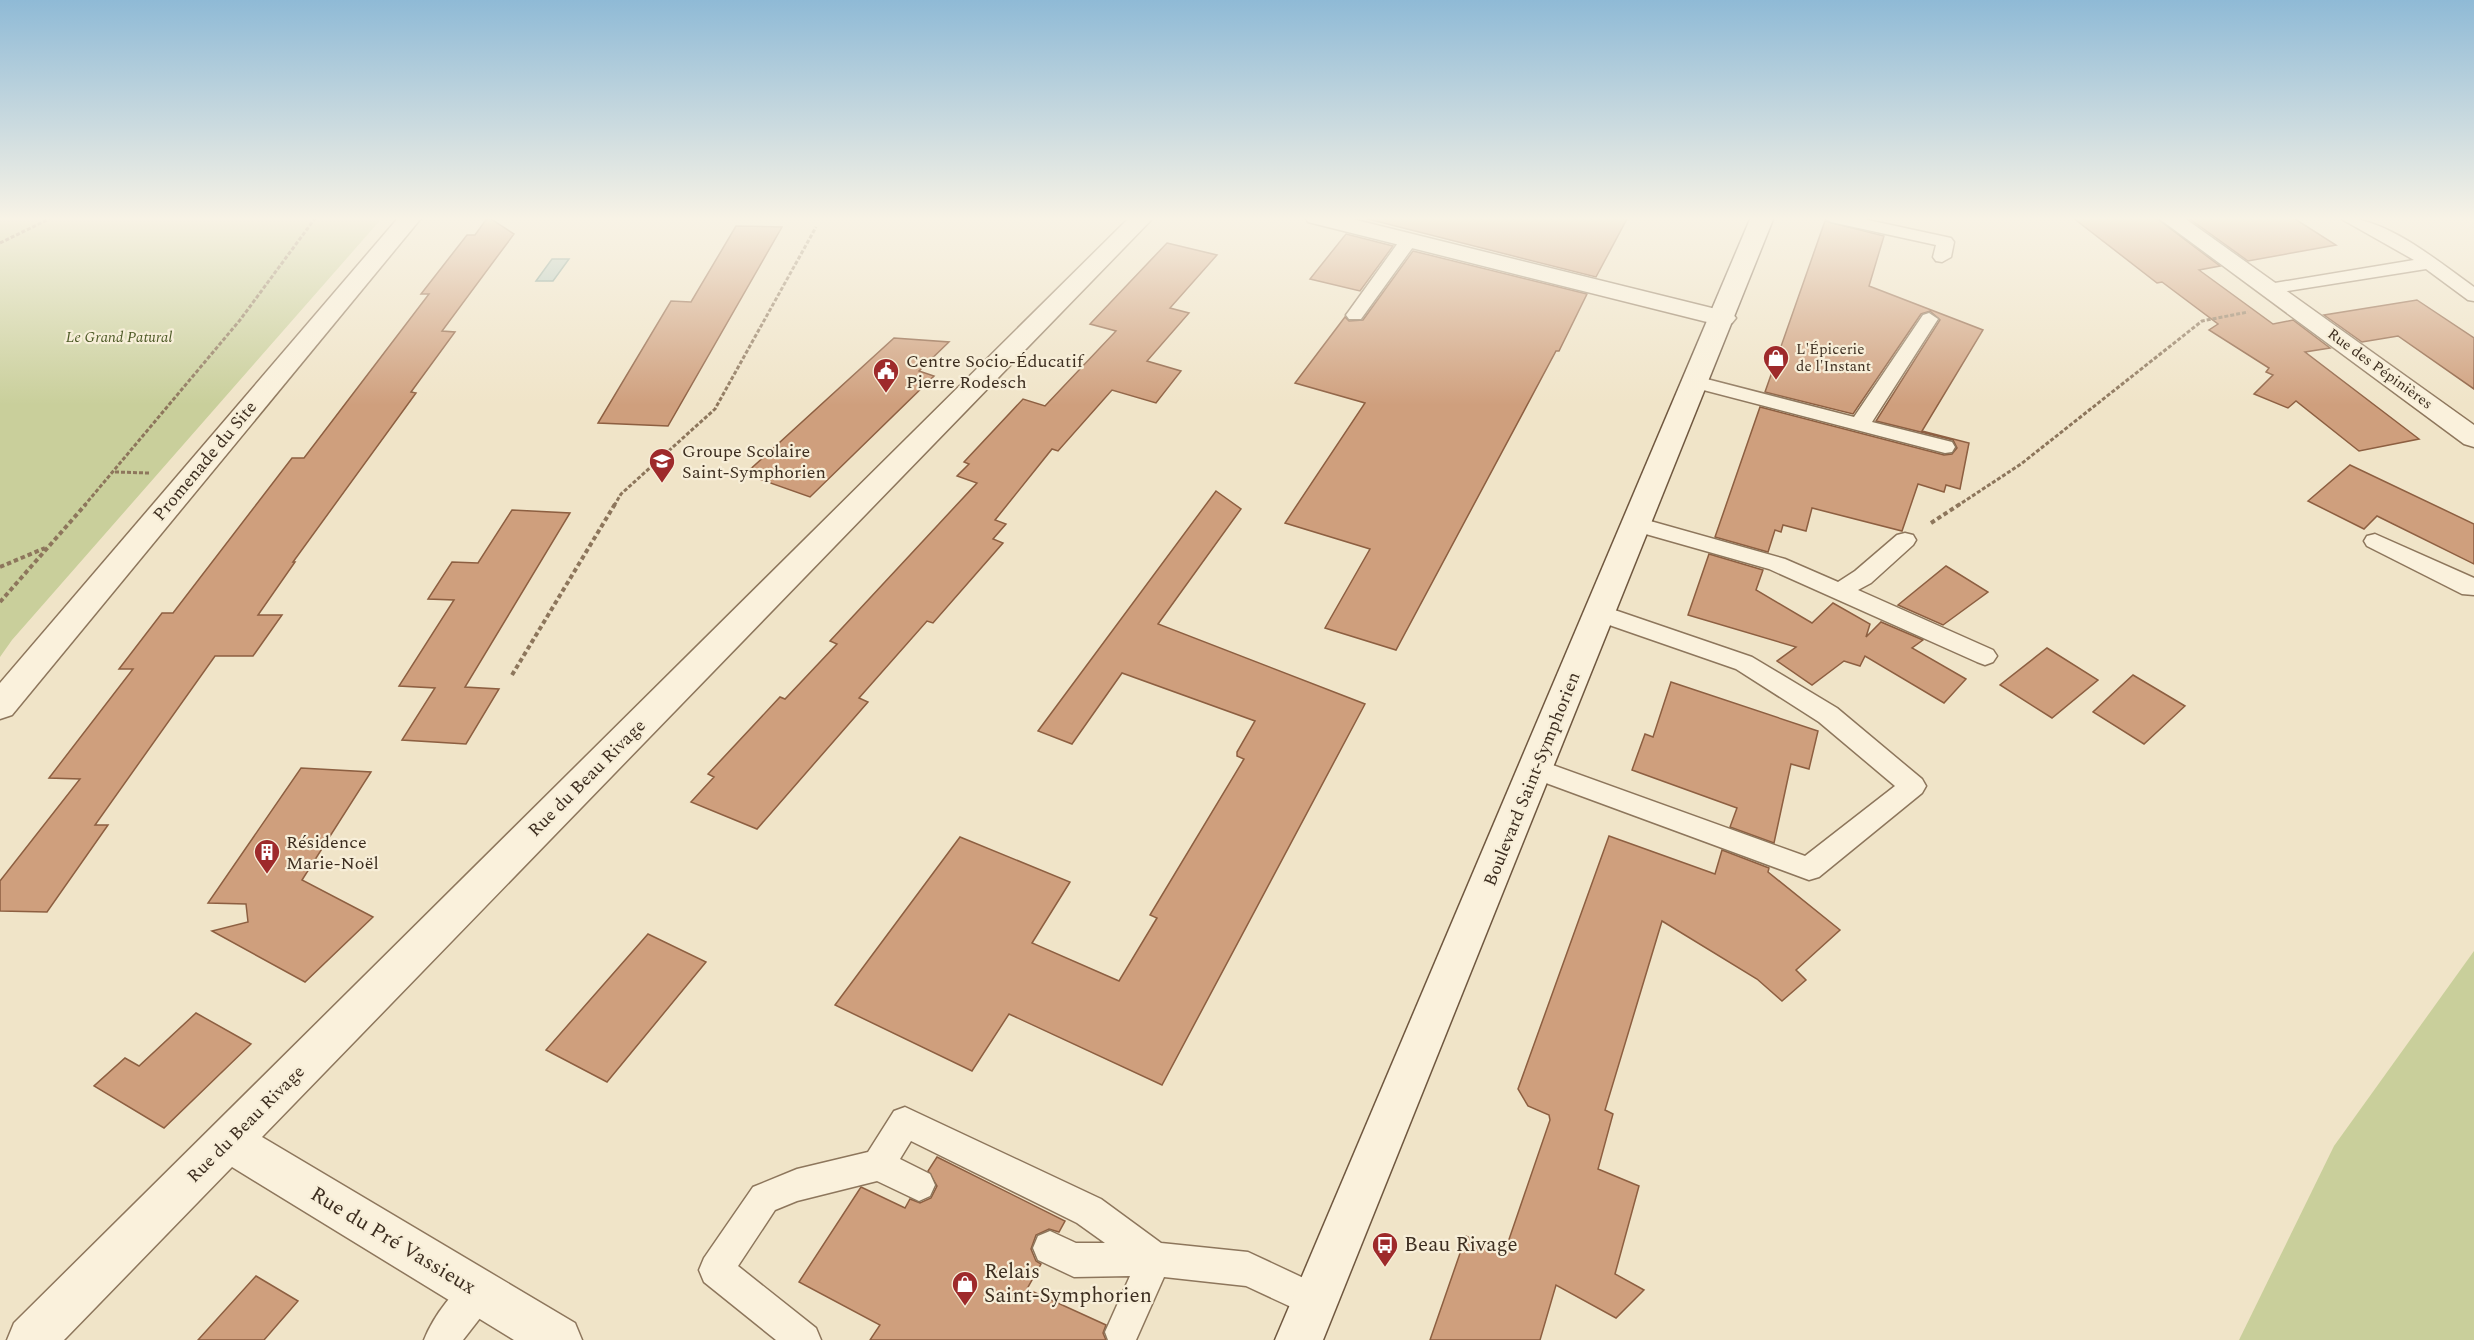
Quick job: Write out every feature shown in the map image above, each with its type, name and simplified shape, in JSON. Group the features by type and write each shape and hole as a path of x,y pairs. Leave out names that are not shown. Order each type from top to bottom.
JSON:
{"street":[{"name":"Promenade du Site","path":"0,706 358,280"},
{"name":"Rue du Beau Rivage","path":"31,1340 1081,280"},
{"path":"1568,280 1723,318"},
{"name":"Boulevard Saint-Symphorien","path":"1299,1340 1738,280"},
{"name":"Rue des Pépinières","path":"2256,280 2474,438"},
{"name":"Rue du Pré Vassieux","path":"228,1142 558,1340"}],"lane":[{"path":"1355,315 1381,280"},
{"path":"2269,289 2327,280"},
{"path":"2452,280 2474,296"},
{"path":"1860,424 1929,319"},
{"path":"1695,382 1945,447"},
{"path":"1636,524 1777,564 1841,590 1985,657"},
{"path":"1841,590 1863,577 1905,540"},
{"path":"2375,541 2469,588 2474,586"},
{"path":"1536,770 1809,869 1914,786 1828,715 1744,663 1600,613"},
{"path":"878,1165 905,1122 1089,1211 1155,1259"},
{"path":"804,1340 716,1270 764,1198 797,1185 878,1165 919,1185"},
{"path":"1050,1248 1074,1260 1155,1259 1248,1269 1315,1301"},
{"path":"1122,1332 1155,1259"},
{"path":"441,1340 478,1292"}],"path":[{"path":"0,602 114,472 225,338 269,280"},
{"path":"512,675 621,494 715,409 787,280"},
{"path":"1905,540 2021,464 2202,321 2292,306"},
{"path":"0,567 45,548"}],"green space":[{"name":"Le Grand Patural","path":"0,280 328,280 12,640 0,657"},
{"path":"2474,951 2474,1340 2239,1340 2334,1146"}],"water":[{"path":"537,280 554,280 553,281 536,281"}],"building":[{"path":"432,280 480,280 442,331 455,332 411,392 416,393 293,562 295,562 258,615 282,615 253,656 215,656 95,825 108,825 47,912 0,911 0,881 80,779 49,778 133,669 119,669 162,613 173,613 292,458 304,458 429,294 421,294"},
{"path":"704,280 752,280 668,426 598,423 671,301 691,302"},
{"path":"1132,280 1195,280 1170,308 1189,313 1147,361 1181,371 1156,403 1112,390 1058,451 1052,449 995,520 1006,524 993,539 1003,543 933,623 927,621 859,698 868,702 757,829 691,802 714,777 708,774 780,697 785,699 837,644 830,641 977,483 957,476 969,464 964,462 1023,399 1045,406 1116,331 1090,324"},
{"path":"1312,280 1368,280 1360,291"},
{"path":"1392,280 1528,280 1587,294 1559,351 1556,351 1396,650 1325,628 1370,549 1285,523 1365,403 1295,383 1345,317 1349,321 1363,320"},
{"path":"1804,280 1871,280 1869,286 1983,330 1922,431 1969,443 1960,489 1946,485 1944,492 1918,484 1902,531 1812,508 1806,531 1783,525 1781,532 1775,530 1768,552 1715,537 1760,407 1944,455 1952,454 1957,448 1953,440 1876,421 1940,320 1930,311 1921,314 1853,414 1765,392"},
{"path":"2153,280 2212,280 2273,324 2293,320 2330,348 2305,352 2419,439 2359,451 2296,401 2288,408 2254,394 2273,375 2266,372 2269,368 2209,330 2218,324 2162,282 2157,283"},
{"path":"2417,300 2474,338 2474,389 2398,336 2362,342 2324,315"},
{"path":"894,338 949,342 919,371 934,376 810,497 745,474"},
{"path":"2350,465 2474,524 2474,564 2377,516 2364,529 2308,501"},
{"path":"1216,491 1241,509 1158,624 1365,704 1162,1085 1009,1014 972,1071 835,1005 960,837 1070,882 1032,943 1119,981 1157,918 1150,915 1244,759 1237,756 1237,752 1255,721 1122,673 1072,744 1038,731"},
{"path":"512,510 570,513 465,687 499,689 466,744 402,740 435,688 399,686 454,600 428,599 452,562 478,563"},
{"path":"1709,554 1763,570 1756,590 1812,623 1833,603 1870,624 1866,637 1881,622 1923,640 1912,648 1966,679 1944,703 1865,656 1860,666 1844,661 1812,685 1777,661 1796,647 1688,615"},
{"path":"1946,566 1988,592 1943,625 1898,605"},
{"path":"2047,648 2098,680 2052,718 2000,685"},
{"path":"2133,675 2185,706 2144,744 2093,712"},
{"path":"1671,682 1818,731 1809,769 1791,764 1774,843 1730,827 1737,808 1632,770 1645,734 1653,737"},
{"name":"Résidence Marie-Noël","path":"301,768 371,772 302,880 373,917 305,982 212,931 248,922 246,904 208,903"},
{"path":"1609,836 1715,874 1722,850 1769,868 1768,872 1840,930 1796,970 1806,980 1782,1001 1757,979 1662,921 1605,1110 1613,1114 1598,1169 1639,1186 1615,1274 1644,1290 1616,1318 1556,1285 1540,1340 1430,1340 1466,1236 1504,1254 1550,1120 1549,1115 1528,1106 1518,1089"},
{"path":"648,934 706,962 607,1082 546,1050"},
{"path":"196,1013 251,1044 164,1128 94,1086 125,1058 139,1066"},
{"path":"937,1157 1065,1221 1059,1232 1049,1229 1036,1235 1031,1249 1036,1261 1041,1264 1027,1289 1106,1325 1103,1333 1106,1340 870,1340 880,1325 799,1282 861,1187 905,1208 910,1199 920,1203 931,1198 937,1186 928,1171"},
{"path":"256,1276 298,1301 264,1340 198,1340"}],"place":[{"name":"L'Épicerie de l'Instant","path":"1776,381"},
{"name":"Centre Socio-Éducatif Pierre Rodesch","path":"886,394"},
{"name":"Groupe Scolaire Saint-Symphorien","path":"662,484"},
{"name":"Résidence Marie-Noël","path":"267,875"},
{"name":"Beau Rivage","path":"1385,1268"},
{"name":"Relais Saint-Symphorien","path":"965,1307"}]}
